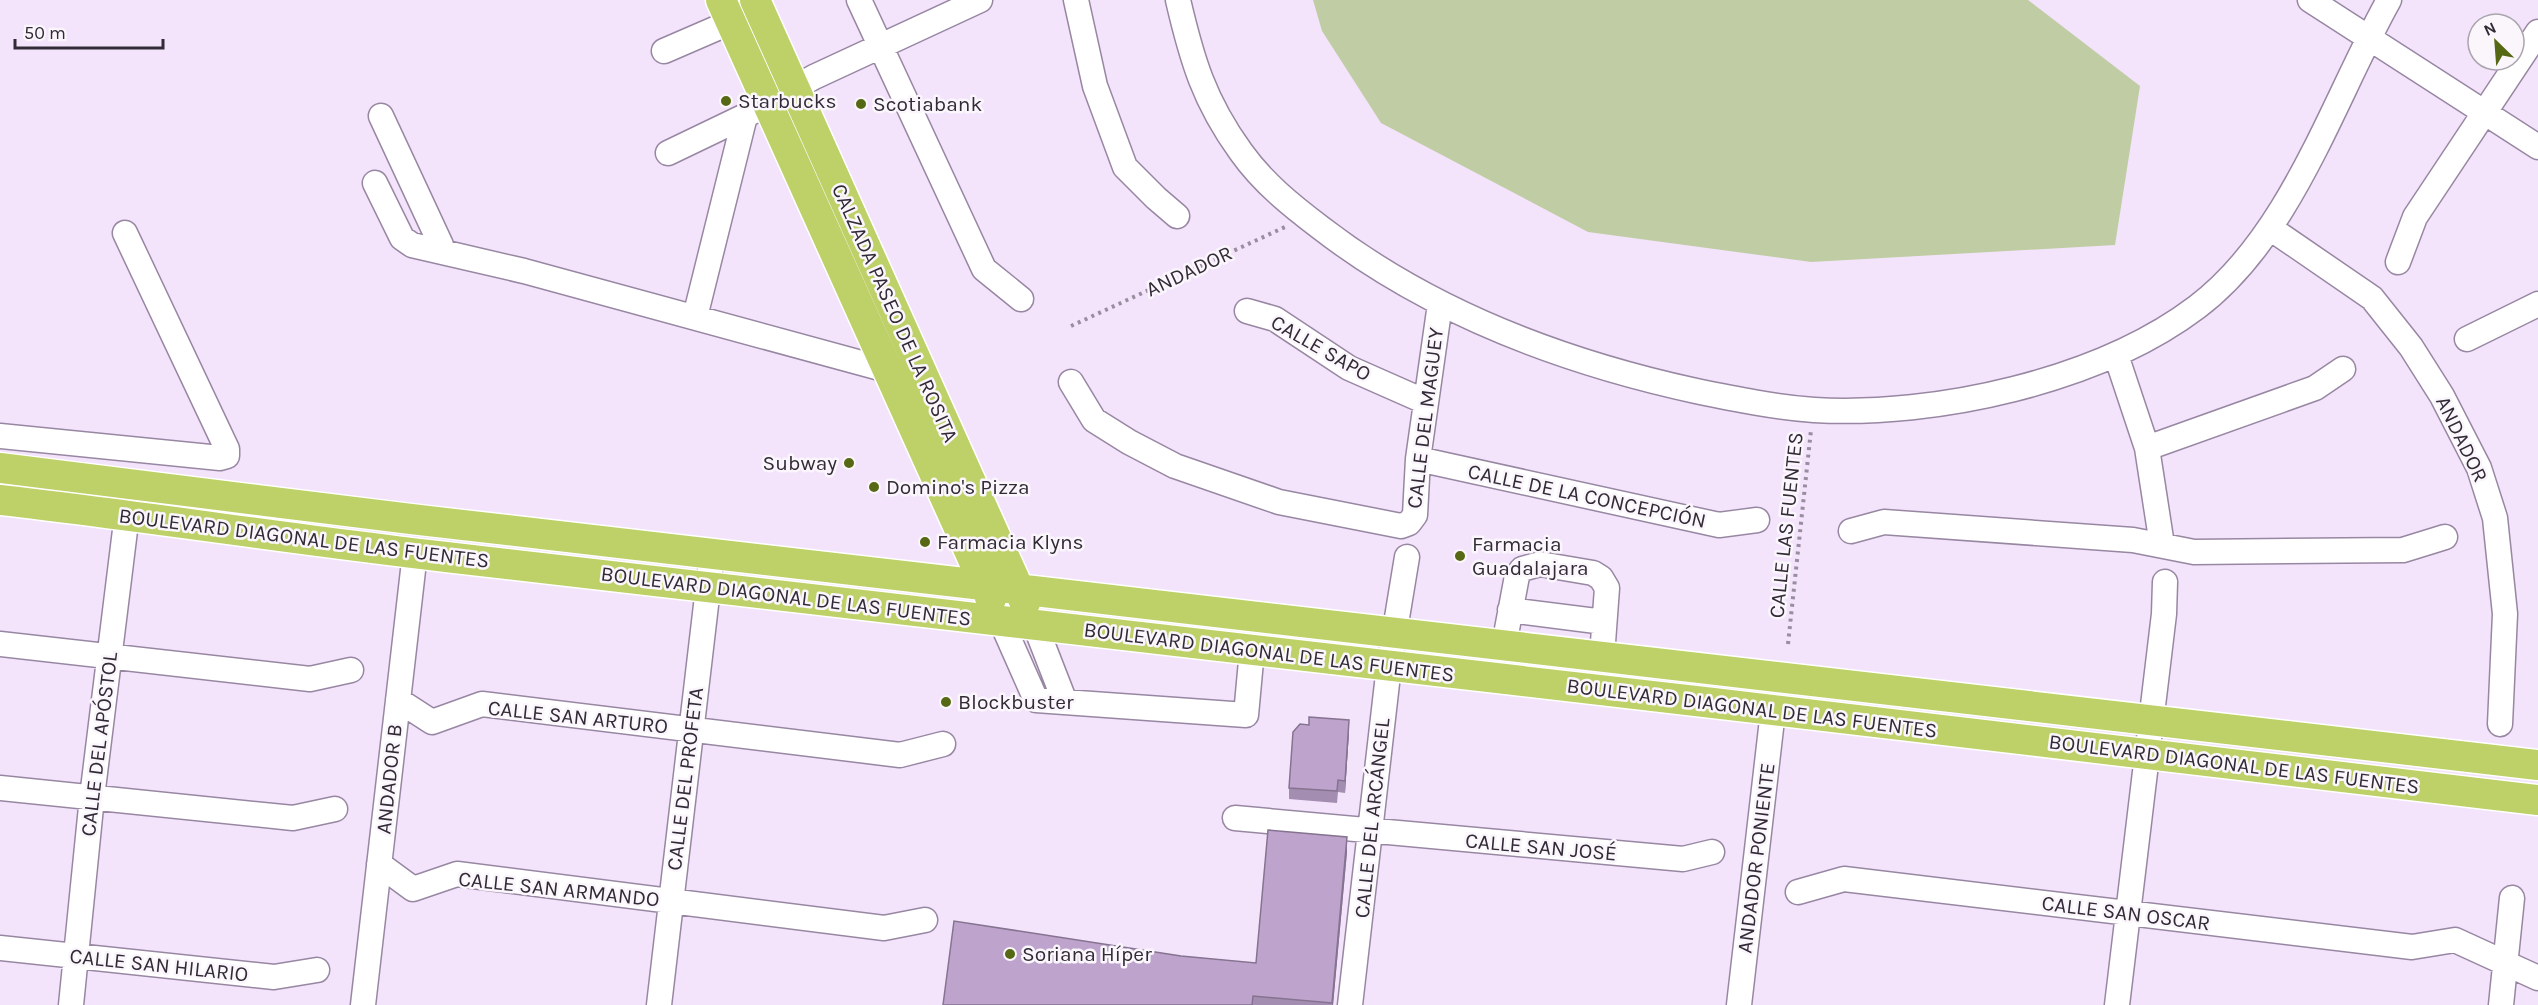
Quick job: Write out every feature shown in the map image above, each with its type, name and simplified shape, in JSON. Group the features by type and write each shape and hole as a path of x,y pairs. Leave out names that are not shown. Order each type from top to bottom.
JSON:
{"main road":[{"name":"CALZADA PASEO DE LA ROSITA","path":"754,0 1035,625"},
{"name":"CALZADA PASEO DE LA ROSITA","path":"726,11 757,110 887,370 1001,621"},
{"name":"BOULEVARD DIAGONAL DE LAS FUENTES","path":"0,468 712,554 2538,765"},
{"name":"BOULEVARD DIAGONAL DE LAS FUENTES","path":"0,500 126,514 415,553 2538,800"}],"street":[{"path":"859,0 984,269 1021,299"},
{"path":"668,153 757,110 794,88 980,0"},
{"path":"1076,0 1095,86 1125,167 1177,216"},
{"path":"1178,0 1199,78 1219,118 1243,154 1265,181 1306,217 1393,278 1440,304 1523,339 1614,370 1736,399 1813,410 1875,410 1943,404 2018,388 2116,355 2199,306 2243,263 2270,228 2301,175 2389,0"},
{"path":"2310,0 2538,147"},
{"path":"664,51 726,11"},
{"path":"2398,262 2415,217 2538,32"},
{"path":"695,317 757,110"},
{"path":"381,116 441,245"},
{"path":"375,183 402,238 412,245 524,271 887,370"},
{"name":"ANDADOR","path":"2270,228 2372,298 2411,346 2436,386 2479,468 2495,518 2505,614 2500,724"},
{"path":"0,436 220,458 227,456 227,449 125,233"},
{"name":"CALLE DEL MAGUEY","path":"1071,382 1094,420 1129,442 1175,466 1279,502 1401,526 1409,523 1415,515 1418,459 1440,304"},
{"path":"2467,339 2538,304"},
{"name":"CALLE SAPO","path":"1247,311 1275,319 1349,368 1426,402"},
{"path":"2116,355 2148,448 2162,545"},
{"path":"2148,448 2315,388 2343,369"},
{"name":"CALLE DE LA CONCEPCIÓN","path":"1418,459 1719,525 1757,520"},
{"name":"CALLE DEL APÓSTOL","path":"70,1005 92,797 130,484"},
{"path":"1851,531 1884,522 2133,540 2194,552 2403,550 2445,537"},
{"name":"ANDADOR B","path":"363,1005 415,553"},
{"name":"CALLE DEL PROFETA","path":"659,1005 712,554"},
{"name":"CALLE DEL ARCÁNGEL","path":"1350,1005 1389,666 1407,557"},
{"path":"1504,645 1517,576 1522,569 1540,564 1593,573 1601,578 1606,588 1602,656"},
{"path":"2117,1005 2152,720 2164,614 2165,582"},
{"path":"1510,610 1604,622"},
{"path":"1001,621 1036,700 1246,715 1252,650"},
{"path":"1035,625 1065,702"},
{"path":"0,644 310,679 351,670"},
{"name":"CALLE SAN ARTURO","path":"398,700 432,722 482,704 900,754 943,744"},
{"name":"ANDADOR PONIENTE","path":"1739,1005 1773,711"},
{"path":"0,788 293,818 335,809"},
{"name":"CALLE SAN JOSÉ","path":"1235,818 1683,859 1712,852"},
{"name":"CALLE SAN ARMANDO","path":"379,864 413,889 457,874 884,928 925,920"},
{"name":"CALLE SAN OSCAR","path":"1798,892 1844,879 2412,947 2455,940 2506,963"},
{"path":"2501,1005 2512,898"},
{"name":"CALLE SAN HILARIO","path":"0,948 274,977 316,970"},
{"path":"2506,963 2538,978"}],"path":[{"name":"ANDADOR","path":"1071,326 1306,217"},
{"name":"CALLE LAS FUENTES","path":"1788,644 1813,410"}],"green space":[{"path":"1313,0 2028,0 2140,86 2115,245 1811,262 1588,232 1381,123 1322,31"}],"building":[{"path":"1309,717 1349,720 1345,781 1338,780 1337,791 1289,788 1293,732 1300,724 1309,725"},
{"path":"1268,830 1347,837 1332,1003 1253,996 1252,1005 943,1005 954,921 1181,956 1256,963"}],"place":[{"name":"Starbucks","path":"726,101"},
{"name":"Scotiabank","path":"861,104"},
{"name":"Subway","path":"849,463"},
{"name":"Domino's Pizza","path":"874,487"},
{"name":"Farmacia Klyns","path":"925,542"},
{"name":"Farmacia Guadalajara","path":"1460,556"},
{"name":"Blockbuster","path":"946,702"},
{"name":"Soriana Híper","path":"1010,954"}]}
